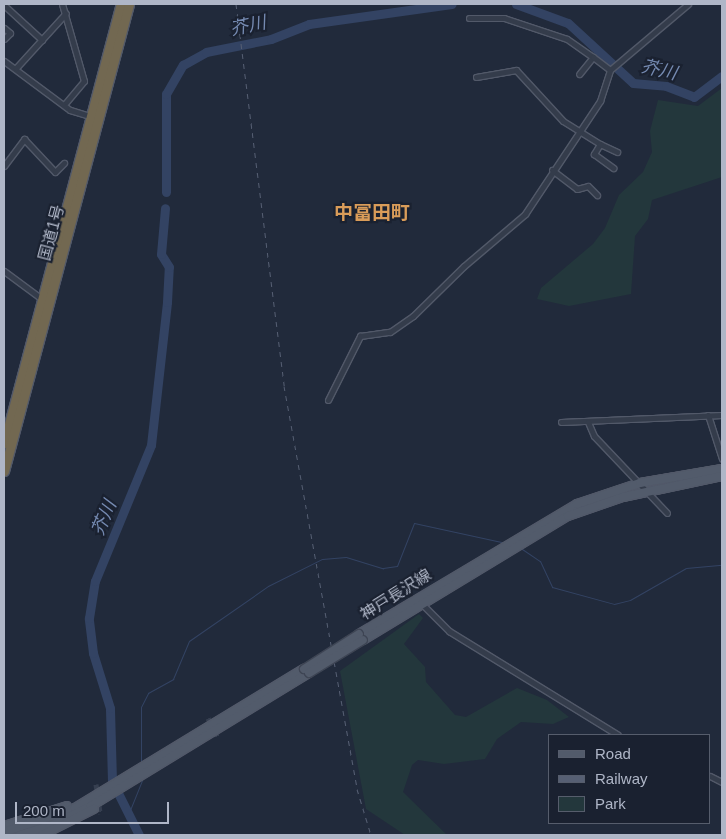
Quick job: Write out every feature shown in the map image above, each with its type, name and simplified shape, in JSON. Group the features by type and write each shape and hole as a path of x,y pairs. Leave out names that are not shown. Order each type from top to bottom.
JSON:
{"highway":[{"name":"国道1号","path":"4,443 90,116 122,4"},
{"name":"国道1号","path":"4,471 129,4"}],"main road":[{"name":"神戸長沢線","path":"420,602 478,562 543,522 600,495 640,483 722,469"},
{"name":"神戸長沢線","path":"4,832 49,823 104,797 157,762 361,637 552,525 596,505 648,491 722,476"},
{"name":"神戸長沢線","path":"20,835 104,797 151,770 157,762"},
{"name":"神戸長沢線","path":"4,826 49,823"},
{"name":"神戸長沢線","path":"42,835 49,823"}],"street":[{"path":"62,4 84,81 64,105"},
{"path":"328,400 360,336 390,332 424,308 464,266 525,214 552,170 600,101 612,67 647,42 688,4"},
{"path":"6,7 42,40"},
{"path":"16,68 66,13"},
{"path":"469,18 519,22 567,39 593,57 612,67"},
{"path":"4,28 10,33 4,39"},
{"path":"579,74 593,57"},
{"path":"4,61 64,105 90,116"},
{"path":"476,77 516,70 563,121 600,144 617,152"},
{"path":"4,166 24,138 55,172 64,163"},
{"path":"600,144 594,154 613,168"},
{"path":"552,170 577,189 588,186 597,195"},
{"path":"4,271 42,299"},
{"path":"708,415 722,459"},
{"path":"561,422 722,415"},
{"path":"588,422 594,436 667,513"},
{"path":"420,602 449,632 616,734"}],"green space":[{"path":"722,88 722,177 652,200 648,219 635,236 631,294 569,306 537,299 541,288 593,244 605,228 619,195 643,172 652,152 650,131 658,100 698,106"},
{"path":"419,614 423,618 404,644 425,667 426,682 455,715 466,717 517,688 547,700 569,717 553,724 521,722 497,739 485,759 444,764 418,760 412,765 403,792 447,835 405,835 366,809 340,671"}],"waterway":[{"name":"芥川","path":"166,192 166,94 183,65 206,52 271,39 309,24 452,4"},
{"name":"芥川","path":"516,4 568,23 633,83 666,86 694,97 722,76"},
{"name":"芥川","path":"139,835 112,781 110,708 93,653 89,618 95,581 151,445 167,302 169,267 161,254 165,208"},
{"path":"141,764 141,707 148,693 173,679 189,641 268,586 322,559 346,557 383,568 397,566 414,523 506,543"},
{"path":"522,549 540,561 552,587 614,604 630,600 686,568 722,565"},
{"path":"128,815 143,778"}],"tunnel":[{"path":"208,718 218,738"},
{"path":"96,784 100,814"}],"railway":[{"path":"236,4 284,386 357,789 371,835"}],"district":[{"name":"中冨田町","path":"372,213"}]}
